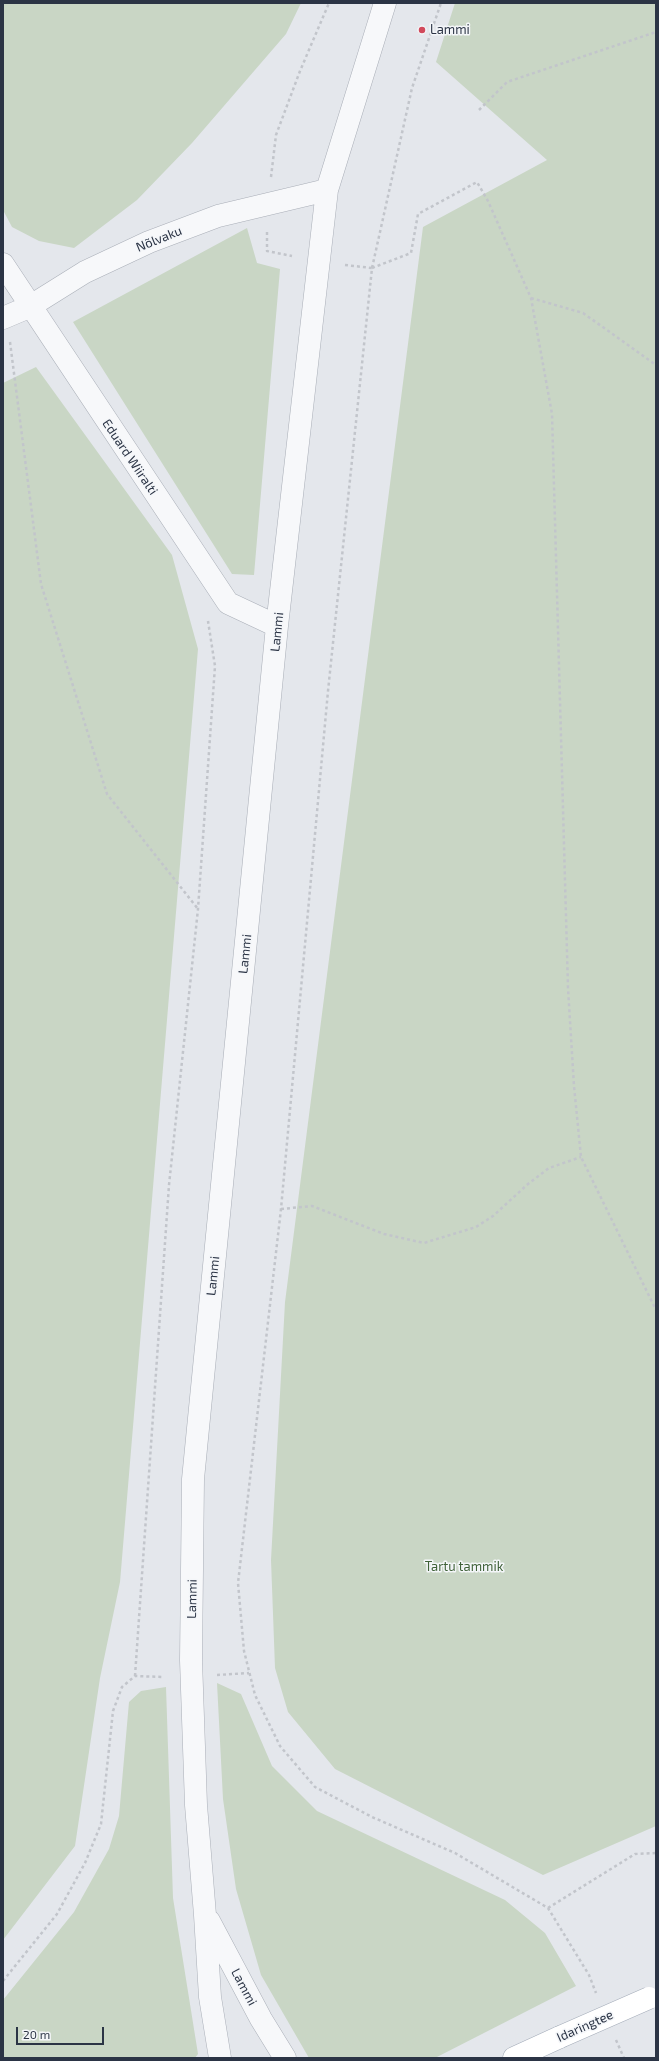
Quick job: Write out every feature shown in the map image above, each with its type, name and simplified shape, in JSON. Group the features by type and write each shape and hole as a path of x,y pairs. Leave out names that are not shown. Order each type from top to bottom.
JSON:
{"main road":[{"name":"Idaringtee","path":"514,2058 652,1997"}],"street":[{"name":"Lammi","path":"220,2058 210,1997 206,1915 196,1805 191,1660 194,1479 277,626 327,190 385,3"},
{"name":"Nõlvaku","path":"3,318 29,306 85,272 149,242 218,216 327,190"},
{"name":"Eduard Wiiralti","path":"3,264 29,306 228,603 277,626"},
{"name":"Lammi","path":"206,1915 261,2019 285,2058"}],"path":[{"path":"329,3 300,71 276,135 268,204 266,251 319,261 372,268 411,252 418,214 477,182 488,201 532,298 552,414 568,988 574,1086 581,1157 656,1310"},
{"path":"441,3 412,88 372,268 328,691 281,1209 238,1583 244,1651 255,1695 280,1746 315,1787 372,1817 455,1853 548,1908 589,1975 598,1996"},
{"path":"479,110 507,82 656,32"},
{"path":"532,298 583,313 656,364"},
{"path":"10,340 41,584 106,794 198,909"},
{"path":"3,1980 57,1914 85,1863 101,1824 113,1712 122,1687 135,1676 169,1185 198,909 215,666 207,615"},
{"path":"281,1209 312,1206 384,1234 424,1243 476,1227 493,1216 528,1184 549,1168 581,1157"},
{"path":"548,1908 635,1854 656,1852"},
{"path":"615,2037 624,2058"}],"green space":[{"path":"3,3 301,3 286,34 192,143 137,200 74,248 39,241 12,227 3,210"},
{"name":"Tartu tammik","path":"455,3 656,3 656,1826 543,1875 335,1769 288,1712 275,1668 271,1560 285,1302 423,227 547,160 436,62"},
{"path":"247,228 257,263 280,269 254,575 232,574 73,322"},
{"path":"36,367 172,555 198,649 120,1582 100,1678 75,1846 3,1940 3,383"},
{"path":"217,1683 241,1694 272,1766 317,1811 505,1900 545,1933 576,1986 435,2058 309,2058 261,1975 236,1889 223,1799"},
{"path":"166,1687 173,1898 198,2054 195,2058 3,2058 3,2000 74,1912 109,1849 119,1816 129,1702 141,1691"}],"place":[{"name":"Lammi","path":"422,30"}]}
